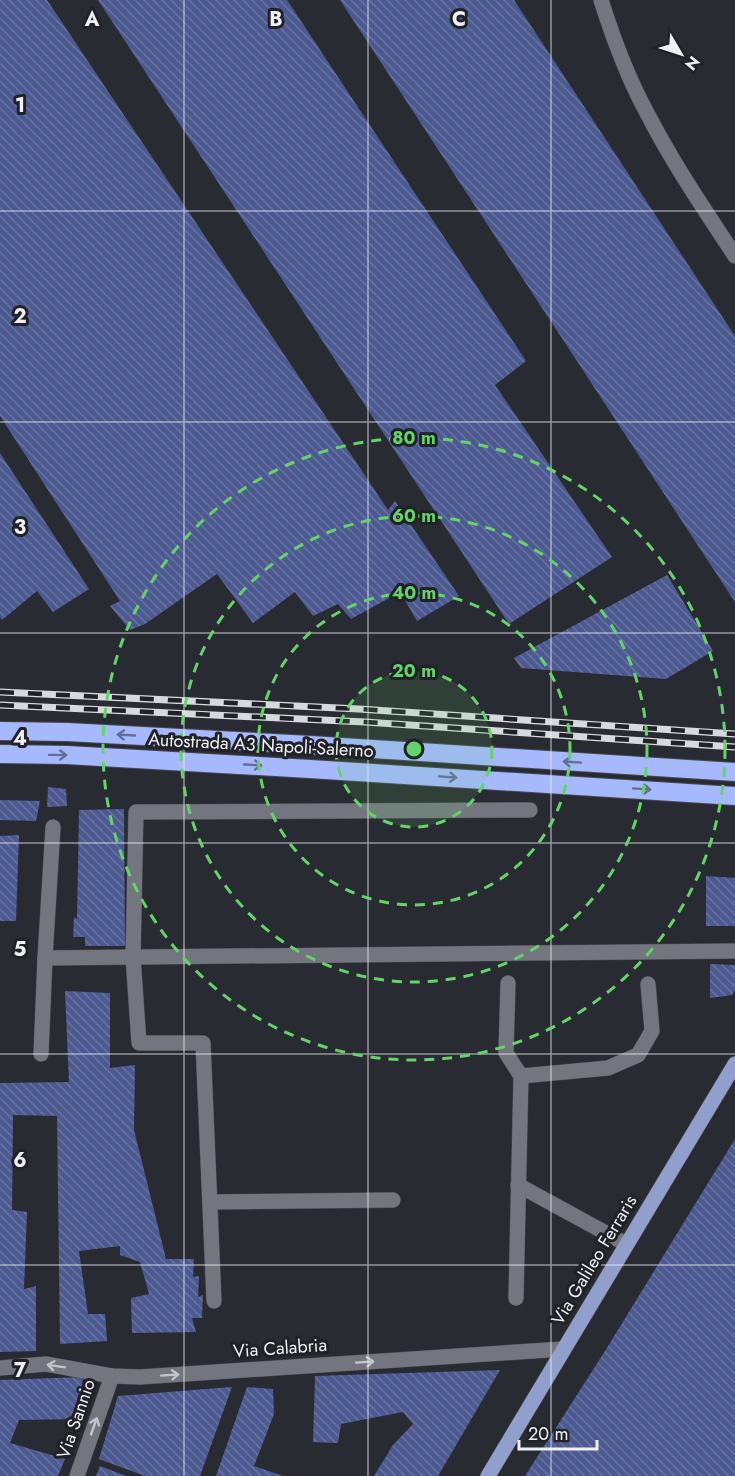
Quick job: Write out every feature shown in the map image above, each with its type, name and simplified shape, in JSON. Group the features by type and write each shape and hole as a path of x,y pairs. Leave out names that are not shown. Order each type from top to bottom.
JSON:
{"highway":[{"name":"Autostrada A3 Napoli-Salerno","path":"0,731 67,732 735,772"},
{"name":"Autostrada A3 Napoli-Salerno","path":"0,754 67,755 735,795"}],"main road":[{"name":"Via Galileo Ferraris","path":"488,1476 735,1064"}],"street":[{"path":"601,0 626,70 645,110 669,153 735,256"},
{"path":"214,1300 203,1043 140,1043 133,957 136,812 530,810"},
{"path":"41,1054 53,827"},
{"path":"45,958 735,951"},
{"path":"508,983 506,1053 520,1076 516,1298"},
{"path":"520,1076 608,1068 638,1055 652,1031 648,984"},
{"path":"518,1185 626,1244"},
{"path":"210,1202 393,1200"},
{"name":"Via Calabria","path":"0,1368 46,1364 112,1376 140,1377 563,1349"},
{"name":"Via Sannio","path":"77,1476 112,1376"}],"building":[{"path":"0,0 47,0 388,510 395,501 459,596 417,621 400,592 351,619 338,604 313,616 295,592 253,623 217,574 145,624 130,630 110,606 120,601 0,416"},
{"path":"98,0 287,0 526,361 495,385 612,557 509,624"},
{"path":"340,0 514,0 735,336 735,602"},
{"path":"0,453 89,589 53,612 37,591 2,620 0,617"},
{"path":"667,575 713,651 666,679 521,668 514,658"},
{"path":"48,787 66,789 67,806 47,807"},
{"path":"0,800 40,801 36,821 0,820"},
{"path":"124,809 125,946 85,946 85,937 73,937 74,917 77,919 79,810"},
{"path":"19,835 16,921 0,921 0,836"},
{"path":"706,876 735,878 735,926 706,926"},
{"path":"710,964 735,965 735,990 732,995 710,998"},
{"path":"65,991 110,993 110,1068 135,1065 134,1130 166,1259 194,1259 193,1277 199,1276 198,1297 203,1295 202,1318 192,1318 196,1332 132,1333 131,1298 149,1294 140,1262 120,1255 120,1246 79,1251 88,1314 105,1314 107,1341 60,1344 57,1116 13,1115 12,1210 27,1212 24,1289 36,1286 36,1351 0,1352 0,1083 69,1082"},
{"path":"735,1139 735,1476 525,1476 605,1351"},
{"path":"500,1370 438,1476 374,1476 393,1445 413,1424 403,1412 341,1424 338,1443 313,1442 315,1376"},
{"path":"83,1377 77,1419 19,1420 10,1443 65,1459 58,1476 0,1476 0,1380"},
{"path":"232,1387 200,1476 145,1476 99,1459 118,1396"},
{"path":"247,1387 273,1389 274,1414 254,1466 283,1476 216,1476"},
{"path":"100,1466 126,1476 96,1476"}],"railway":[{"path":"0,692 359,709 735,734"},
{"path":"0,705 365,722 735,747"}]}
